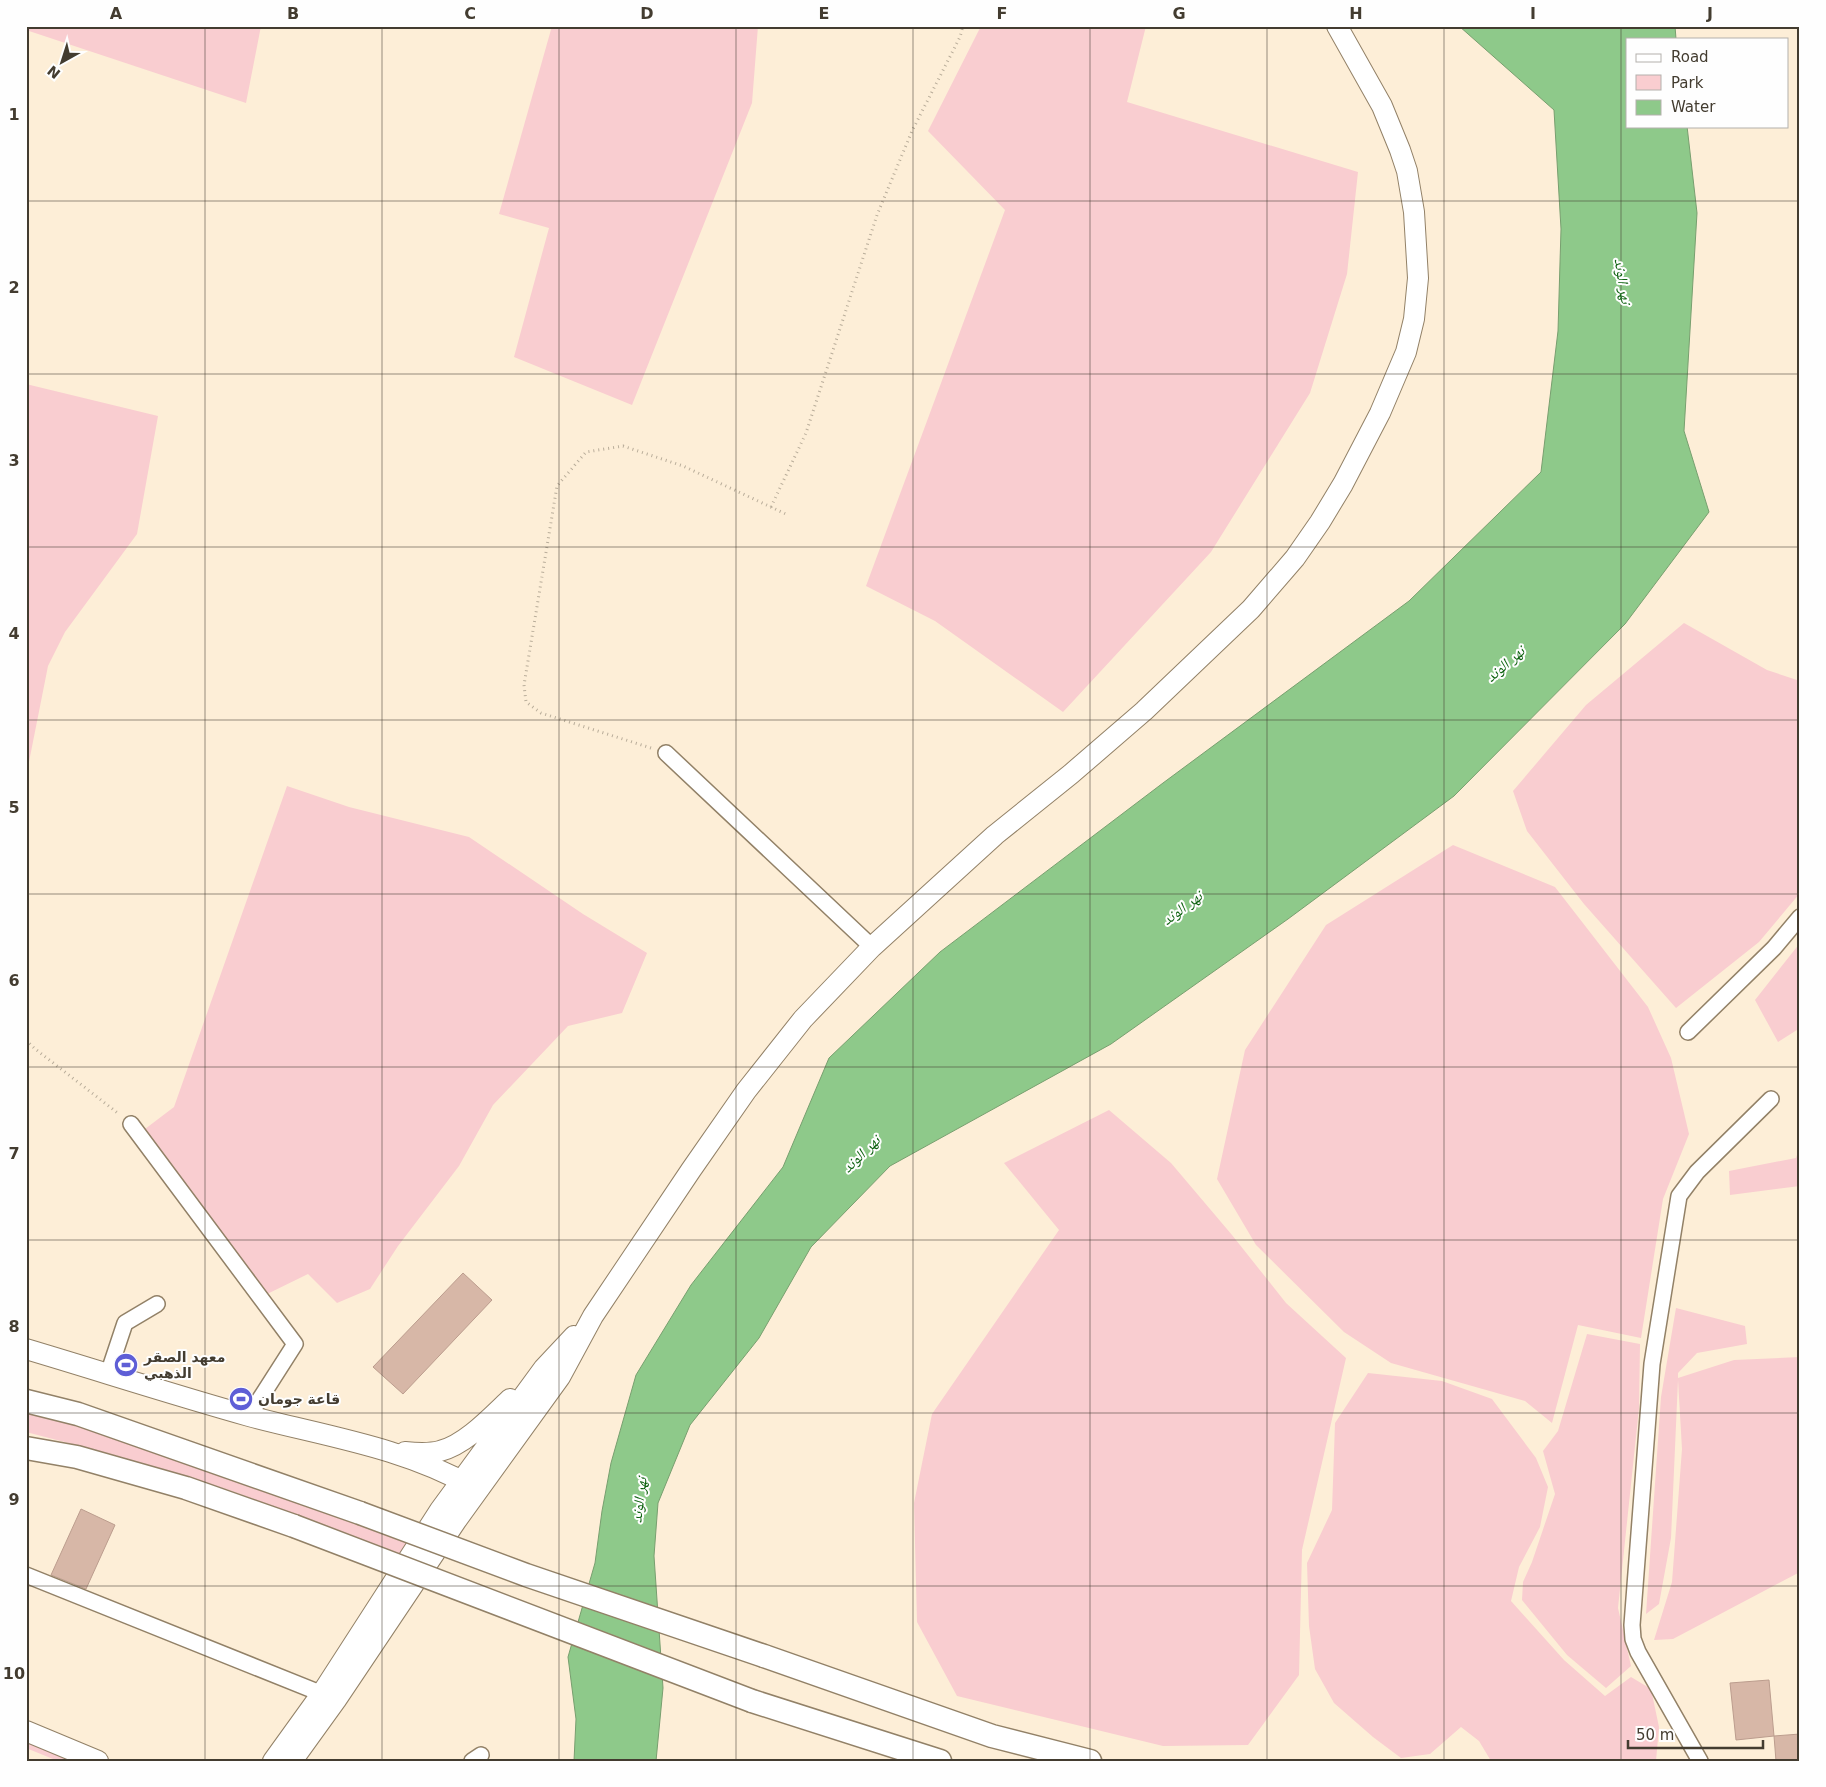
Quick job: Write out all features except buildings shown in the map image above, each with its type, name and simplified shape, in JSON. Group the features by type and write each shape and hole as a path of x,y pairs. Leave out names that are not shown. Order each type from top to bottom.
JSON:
{"main road":[{"path":"26,1401 78,1414 360,1513 526,1575 992,1736 1090,1761"},
{"path":"26,1448 77,1456 186,1488 294,1526 752,1701 940,1761"}],"street":[{"path":"273,1761 329,1697 560,1378 593,1316 746,1091 803,1019 872,948 995,835 1071,774 1144,711 1251,608 1278,579 1320,522 1369,436 1398,372 1410,336 1416,299 1416,236 1407,171 1394,132 1382,106 1337,26"},
{"path":"666,754 872,948"},
{"path":"1688,1032 1774,948 1800,917"},
{"path":"1700,1761 1646,1666 1633,1639 1632,1625 1652,1364 1679,1196 1698,1172 1771,1099"},
{"path":"131,1124 295,1344 249,1416"},
{"path":"108,1374 125,1323 157,1304"},
{"path":"390,1451 426,1453 441,1451 466,1438 544,1368 593,1316"},
{"path":"26,1349 249,1416 390,1451 461,1480 479,1490"},
{"path":"292,1761 440,1510 544,1368"},
{"path":"26,1575 329,1697"},
{"path":"26,1731 98,1761"}],"path":[{"path":"771,507 806,433 877,215 912,131 960,37 963,26"},
{"path":"666,754 541,713 526,702 524,685 556,486 586,452 623,446 683,466 788,516"},
{"path":"26,1040 131,1124"}],"green space":[{"path":"26,26 261,26 246,103 26,30"},
{"path":"552,26 758,26 752,103 632,405 514,357 549,228 499,214"},
{"path":"981,26 1146,26 1127,102 1358,172 1347,274 1310,393 1211,552 1063,712 935,621 866,586 1005,210 928,131"},
{"path":"26,384 158,416 137,534 65,632 48,666 26,777"},
{"path":"1684,623 1767,670 1800,681 1800,893 1759,942 1676,1008 1584,904 1527,831 1513,791 1586,705"},
{"path":"287,786 349,807 469,837 583,914 647,953 622,1013 568,1026 493,1105 459,1166 398,1246 370,1289 337,1303 308,1274 261,1297 148,1154 145,1129 174,1107"},
{"path":"1453,845 1555,887 1648,1007 1671,1058 1689,1134 1663,1199 1641,1338 1578,1325 1552,1423 1525,1401 1391,1363 1344,1332 1256,1245 1217,1179 1245,1050 1326,925"},
{"path":"1800,943 1800,1028 1778,1042 1755,1000"},
{"path":"1109,1110 1171,1163 1286,1303 1346,1358 1302,1550 1299,1675 1248,1745 1163,1746 957,1696 917,1622 914,1503 932,1414 1059,1230 1004,1163"},
{"path":"1800,1145 1800,1186 1730,1195 1729,1171 1796,1158"},
{"path":"1676,1308 1745,1326 1747,1344 1697,1353 1678,1373 1678,1378 1734,1360 1800,1357 1800,1572 1673,1639 1654,1640 1672,1582 1682,1449 1678,1380 1671,1538 1659,1604 1646,1614 1661,1397"},
{"path":"1587,1334 1640,1344 1639,1408 1618,1608 1631,1666 1606,1688 1567,1655 1522,1600 1523,1582 1532,1562 1555,1494 1543,1451 1558,1431"},
{"path":"1368,1373 1442,1381 1492,1399 1536,1458 1548,1487 1540,1527 1519,1567 1511,1601 1564,1660 1605,1696 1631,1677 1651,1689 1659,1727 1656,1761 1491,1761 1479,1741 1461,1727 1430,1754 1401,1758 1373,1737 1334,1703 1315,1669 1309,1626 1307,1563 1332,1510 1335,1423"},
{"path":"29,1407 225,1475 427,1551 421,1564 356,1537 229,1490 111,1454 26,1432"},
{"path":"26,1742 71,1761 58,1761 26,1748"}],"water":[{"name":"نهر الوند","path":"1459,26 1675,26 1676,38 1626,38 1626,128 1687,128 1697,213 1684,431 1709,512 1625,624 1454,796 1288,919 1111,1044 890,1166 811,1247 759,1338 690,1425 658,1503 654,1556 663,1688 656,1761 574,1761 576,1719 568,1657 595,1563 611,1463 636,1375 691,1285 783,1167 829,1058 940,952 1163,783 1409,601 1541,472 1558,331 1561,229 1554,110"}],"place":[{"name":"معهد الصقر الذهبي","path":"126,1365"},
{"name":"قاعة جومان","path":"241,1399"}]}
